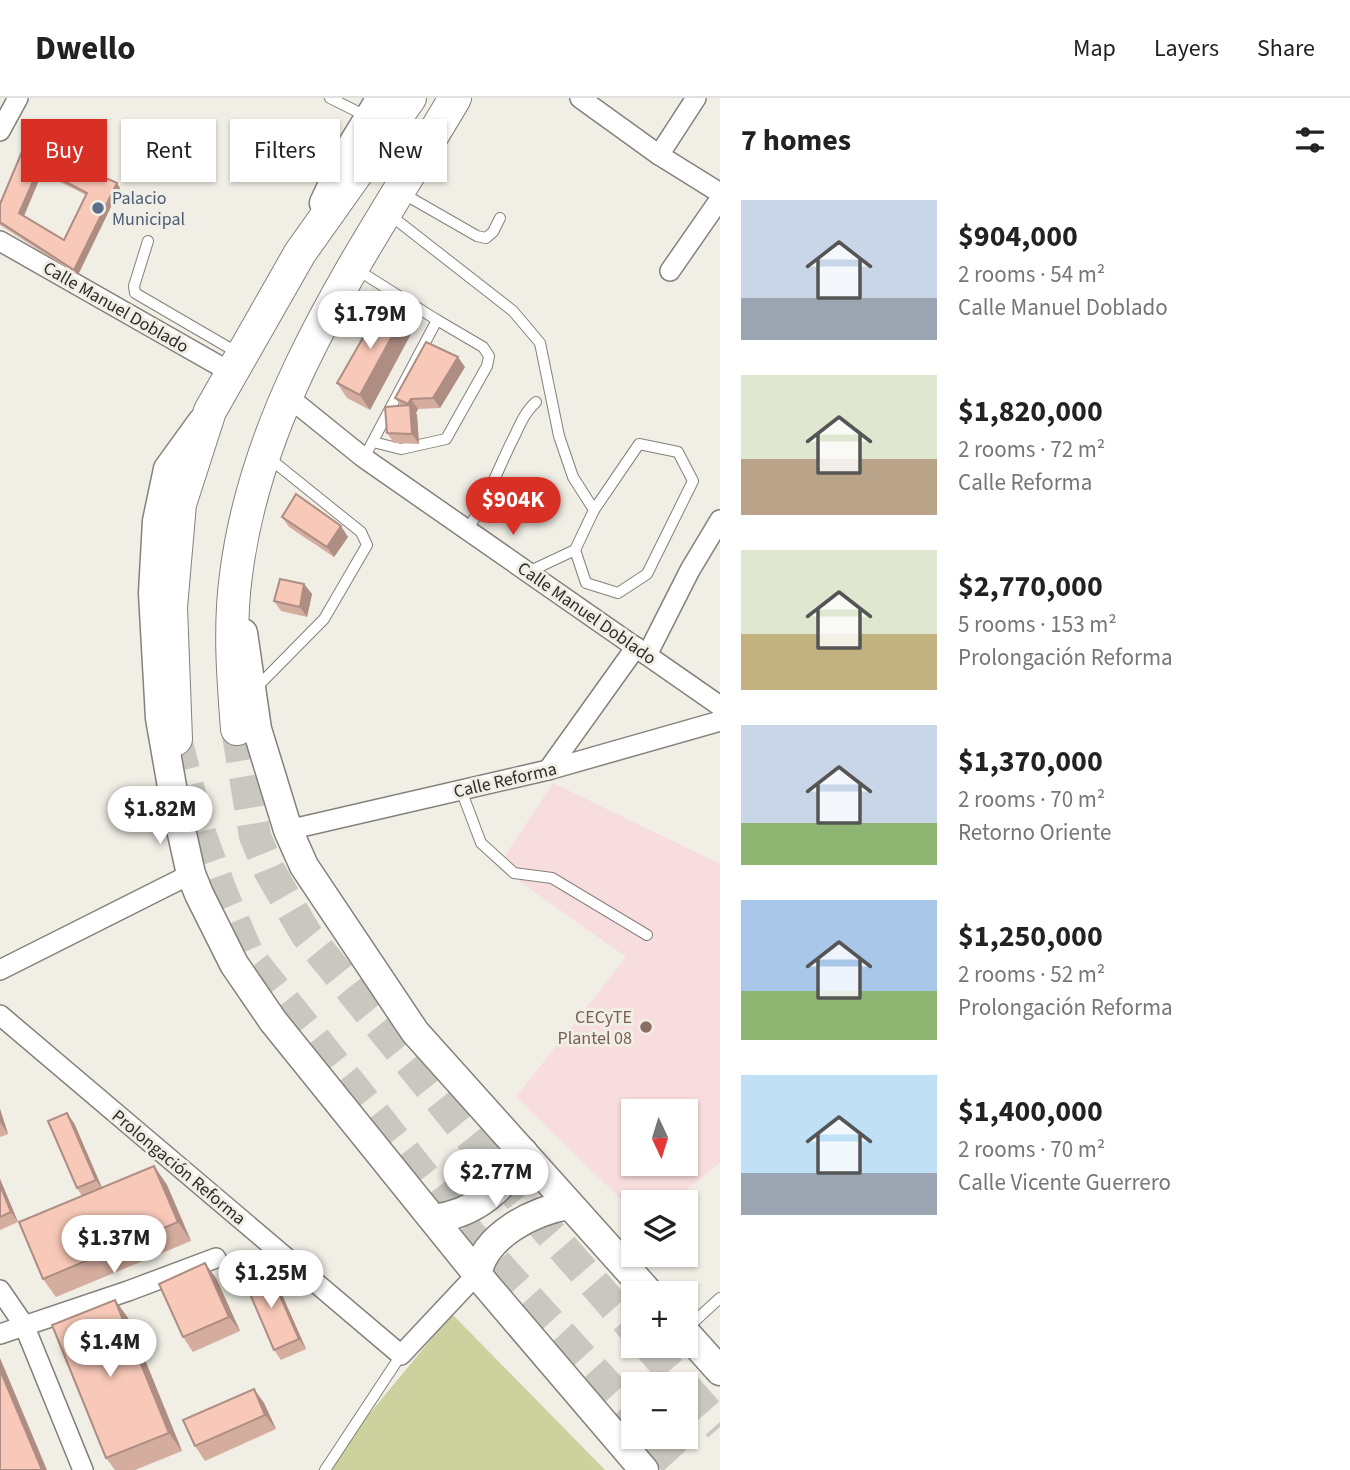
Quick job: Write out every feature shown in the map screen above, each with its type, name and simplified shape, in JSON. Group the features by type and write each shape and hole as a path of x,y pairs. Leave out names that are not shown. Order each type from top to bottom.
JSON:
{"main road":[{"path":"176,739 171,607 180,504 210,411 300,253 410,98"},
{"path":"443,119 455,98"},
{"path":"241,706 232,640 235,578 250,506 273,424 353,266 404,182"}],"street":[{"path":"0,131 18,98"},
{"path":"445,119 464,98"},
{"path":"580,98 659,155 720,193"},
{"path":"659,155 696,98"},
{"path":"300,253 348,152 375,108"},
{"path":"670,271 720,200"},
{"name":"Calle Manuel Doblado","path":"0,241 237,364"},
{"name":"Calle Manuel Doblado","path":"286,395 368,450 467,530 720,706"},
{"path":"210,411 168,469 157,521 153,593 160,718 191,874 234,964 273,1021 477,1274 644,1470"},
{"path":"548,770 642,651 720,520"},
{"path":"241,706 257,729 288,830 304,866 415,1032 638,1281"},
{"name":"Calle Reforma","path":"288,830 548,770 720,721"},
{"path":"0,970 191,874"},
{"name":"Prolongación Reforma","path":"0,1015 401,1355"},
{"path":"434,1219 461,1213 491,1195 515,1168 523,1152"},
{"path":"401,1355 477,1274 480,1261 494,1242 548,1208 569,1205"},
{"path":"0,1334 128,1292 216,1258"},
{"path":"0,1290 24,1325 83,1470"},
{"path":"698,1345 720,1371"}],"lane":[{"path":"330,98 375,108"},
{"path":"392,201 486,238 493,232 500,218"},
{"path":"392,201 513,312 540,342 559,436 573,477 594,510"},
{"path":"148,241 135,293 237,364"},
{"path":"353,266 483,347 489,356 487,366 446,439 401,449 368,450 437,320"},
{"path":"467,530 476,517 528,410 536,402"},
{"path":"528,572 575,550 594,510 639,444 678,452 693,481 648,574 618,593 586,583 575,550"},
{"path":"241,706 324,619 367,545 361,532 265,455"},
{"path":"461,790 481,843 514,873 552,878 647,934"},
{"path":"698,1319 720,1298"},
{"path":"324,1470 401,1355"}],"shaded area":[{"name":"CECyTE Plantel 08","path":"553,783 720,864 720,1163 686,1190 621,1190 621,1199 516,1097 626,957 498,866"}],"green space":[{"path":"452,1314 605,1470 331,1470 341,1448"}],"building":[{"path":"21,154 21,182 33,182 19,213 64,240 87,193 66,182 107,182 107,178 117,183 74,270 0,222 0,204"},
{"path":"380,308 402,318 360,395 337,383"},
{"path":"426,342 458,357 433,398 411,399 408,404 395,398"},
{"path":"410,405 412,434 387,433 385,407"},
{"path":"296,494 341,526 327,547 282,517"},
{"path":"280,579 304,584 300,607 274,601"},
{"path":"67,1113 96,1180 77,1188 48,1121"},
{"path":"154,1166 178,1222 43,1279 19,1222"},
{"path":"0,1185 11,1212 0,1217"},
{"path":"205,1263 229,1317 183,1337 159,1284"},
{"path":"268,1269 299,1339 274,1350 244,1280"},
{"path":"115,1300 169,1433 106,1458 52,1325"},
{"path":"0,1370 42,1470 0,1470"},
{"path":"254,1389 265,1415 195,1446 183,1420"}],"tunnel":[{"path":"237,729 255,836 269,870 306,934 521,1200 621,1314"},
{"path":"176,739 201,836 249,957 474,1239 621,1401"},
{"path":"659,1358 672,1372"},
{"path":"698,1402 720,1427"},
{"path":"664,1449 683,1470"}],"place":[{"name":"Palacio Municipal","path":"98,208"},
{"name":"CECyTE Plantel 08","path":"646,1027"}]}
